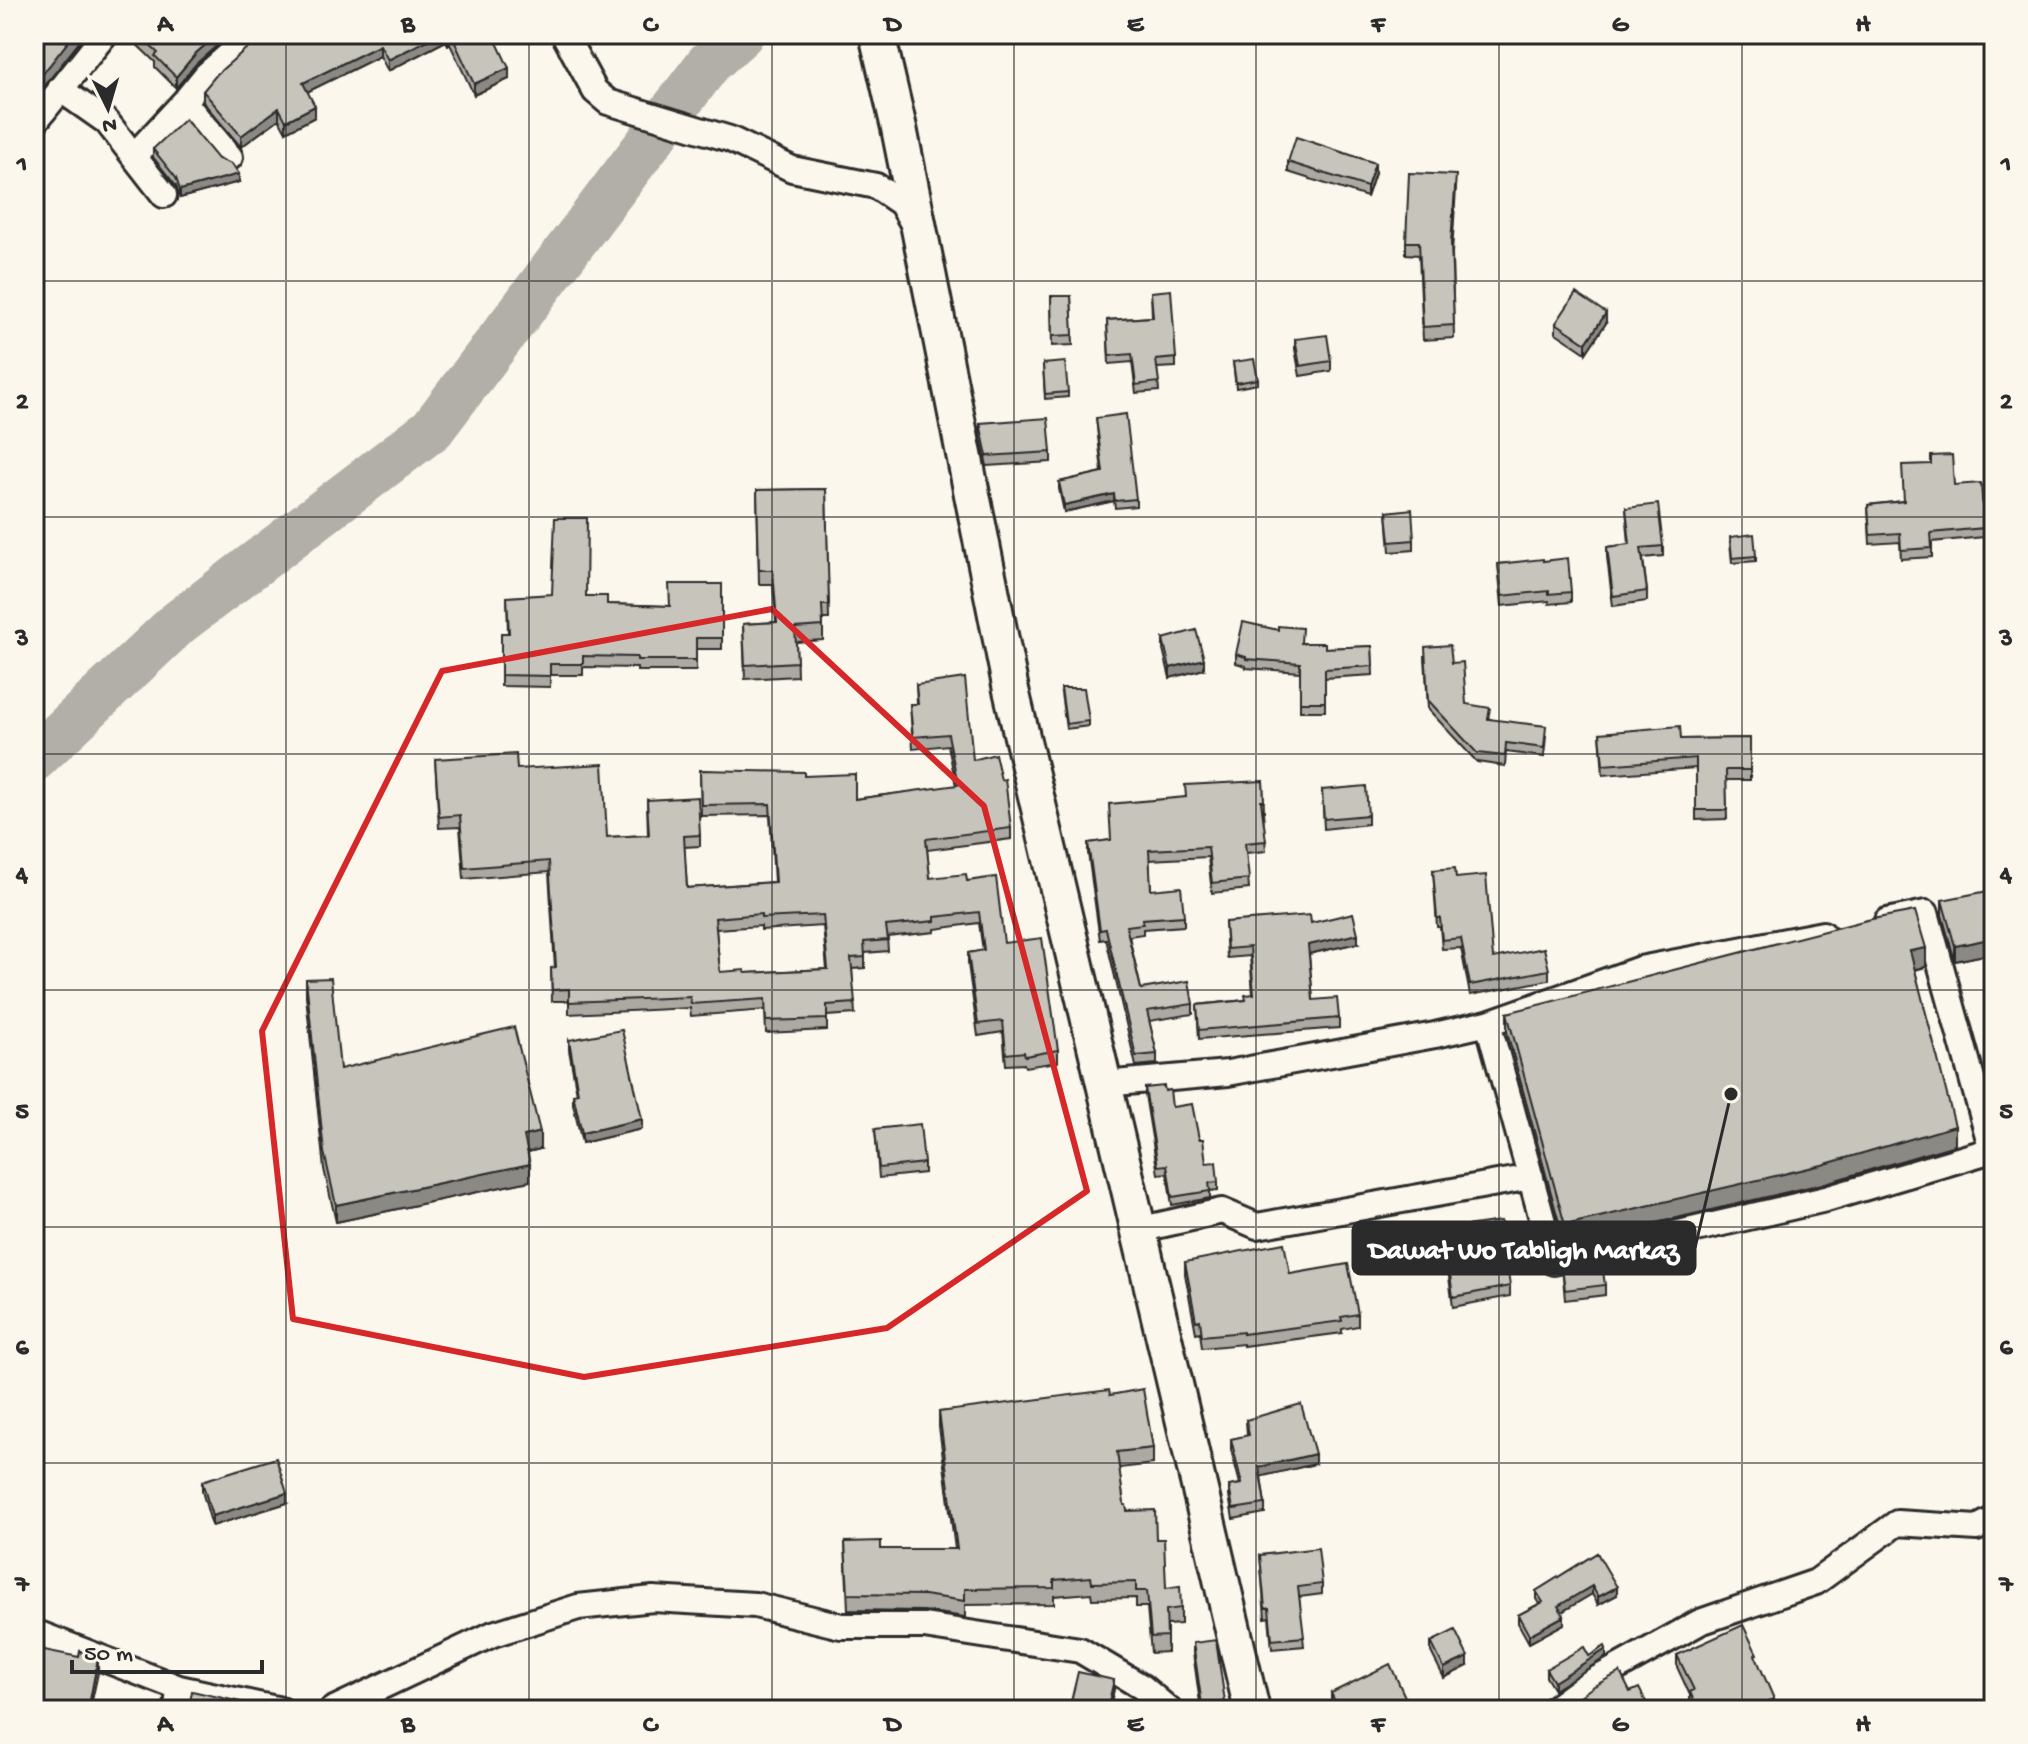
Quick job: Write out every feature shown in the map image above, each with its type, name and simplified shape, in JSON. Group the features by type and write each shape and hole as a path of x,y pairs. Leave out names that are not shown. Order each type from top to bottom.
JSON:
{"main road":[{"path":"877,34 899,128 1011,690 1252,1710"}],"street":[{"path":"34,123 105,34"},
{"path":"134,156 206,75 253,34"},
{"path":"564,34 595,91 608,102 730,139 792,169 876,186 901,203 920,236"},
{"path":"60,89 107,122 164,195"},
{"path":"184,102 230,157"},
{"path":"1104,1084 1228,1073 1488,1023 1640,969 1926,913 1992,1150 1826,1199 1554,1262 1488,1023"},
{"path":"1138,1230 1222,1211 1257,1226 1531,1177"},
{"path":"1552,1710 1586,1685 1700,1622 1816,1582 1897,1523 1977,1528 1994,1519"},
{"path":"332,1710 493,1634 578,1607 653,1599 755,1605 841,1626 924,1626 1080,1650 1142,1687 1169,1710"},
{"path":"34,1632 178,1699 281,1710"}],"highlighted area":[{"path":"772,609 984,806 1087,1191 887,1328 584,1377 293,1319 262,1031 442,671"}],"building":[{"path":"34,34 74,34 34,85"},
{"path":"137,34 218,34 196,53 176,77 155,56 158,53"},
{"path":"263,34 439,34 388,60 380,45 303,83 315,106 286,121 279,108 241,136 203,91 217,74"},
{"path":"451,34 493,34 509,68 474,84"},
{"path":"185,119 218,159 232,164 239,174 180,190 176,178 153,149"},
{"path":"1296,137 1375,163 1367,187 1288,162"},
{"path":"1409,173 1456,175 1451,243 1454,325 1423,327 1419,242 1406,242"},
{"path":"1171,290 1176,358 1156,360 1159,382 1136,385 1132,354 1109,356 1107,320 1153,317 1151,292"},
{"path":"1576,293 1606,313 1586,343 1556,323"},
{"path":"1051,296 1071,296 1073,335 1052,336"},
{"path":"1327,335 1331,361 1300,366 1295,339"},
{"path":"1254,359 1258,379 1236,383 1233,362"},
{"path":"1065,362 1068,392 1045,394 1043,364"},
{"path":"1126,414 1136,499 1115,501 1114,494 1064,505 1059,482 1103,472 1096,418"},
{"path":"1048,418 1051,452 987,456 980,423"},
{"path":"1952,455 1954,485 1981,483 1984,528 1931,533 1932,548 1901,550 1900,533 1870,535 1868,505 1904,501 1902,465 1931,464 1931,456"},
{"path":"826,489 829,605 822,605 823,626 795,628 797,662 745,665 743,624 777,622 773,570 759,570 757,490"},
{"path":"1658,504 1663,546 1641,548 1647,591 1613,596 1607,547 1630,544 1626,508"},
{"path":"1412,509 1414,540 1390,542 1387,512"},
{"path":"555,518 587,518 586,596 607,596 607,604 670,606 669,584 722,584 722,638 696,638 696,660 583,656 583,664 550,664 550,676 501,675 501,633 509,633 507,597 552,594"},
{"path":"1754,534 1756,556 1732,558 1730,537"},
{"path":"1568,558 1571,592 1502,596 1498,564"},
{"path":"1243,622 1278,630 1278,626 1302,628 1301,643 1325,643 1325,648 1372,646 1373,666 1325,669 1325,702 1300,702 1300,663 1246,659 1236,654"},
{"path":"1196,630 1204,659 1170,668 1163,639"},
{"path":"1450,645 1452,663 1463,662 1466,704 1490,708 1488,719 1546,726 1544,748 1506,743 1505,756 1477,753 1428,700 1425,647"},
{"path":"965,678 973,760 995,754 1001,780 1005,779 1011,828 926,839 930,878 966,874 967,881 996,877 1004,943 1042,938 1058,1050 1025,1056 1024,1052 1006,1054 1003,1021 978,1024 968,953 984,950 979,912 886,926 888,940 864,942 865,957 851,958 855,1003 827,1005 827,1019 766,1021 765,999 691,1004 690,997 569,1002 569,989 552,990 551,968 556,967 549,861 464,868 460,815 439,817 435,759 516,754 517,769 603,764 607,837 649,835 647,800 698,797 700,835 684,836 687,888 775,882 770,804 701,805 700,770 804,772 804,776 855,774 855,799 958,785 948,734 913,737 910,704 918,704 916,685","holes":["761,914 761,918 823,915 828,969 720,972 715,918"]},
{"path":"1061,688 1084,688 1089,721 1066,724"},
{"path":"1680,726 1681,739 1750,738 1750,770 1726,770 1727,810 1696,810 1696,758 1603,765 1600,733"},
{"path":"1263,781 1264,801 1261,801 1266,841 1245,843 1249,879 1212,883 1208,847 1149,850 1151,890 1181,887 1184,916 1142,919 1143,924 1126,926 1141,989 1189,981 1193,1004 1147,1011 1157,1054 1136,1056 1106,929 1100,930 1088,843 1111,840 1109,804 1186,797 1185,785"},
{"path":"1366,786 1368,815 1324,819 1322,790"},
{"path":"1455,868 1456,878 1486,875 1493,958 1544,948 1549,970 1470,985 1461,938 1442,940 1440,918 1437,918 1433,870"},
{"path":"1993,890 1994,938 1955,946 1942,900"},
{"path":"1915,911 1926,948 1910,951 1955,1126 1822,1165 1565,1225 1507,1013 1867,920"},
{"path":"1353,913 1358,934 1308,945 1313,1000 1337,998 1339,1018 1199,1030 1197,1005 1246,1000 1245,995 1254,994 1250,947 1227,949 1225,922 1310,915 1311,923"},
{"path":"331,978 340,1069 514,1027 540,1132 524,1136 530,1164 336,1205 324,1152 306,979"},
{"path":"622,1030 642,1119 582,1133 573,1094 578,1093 569,1040"},
{"path":"1164,1086 1165,1091 1170,1090 1172,1107 1192,1104 1199,1139 1203,1139 1206,1163 1216,1162 1218,1182 1209,1183 1210,1191 1172,1197 1167,1165 1158,1166 1145,1088"},
{"path":"920,1124 924,1163 879,1168 875,1129"},
{"path":"1501,1221 1510,1286 1453,1297 1444,1229"},
{"path":"1284,1243 1290,1274 1348,1264 1358,1314 1341,1317 1342,1321 1202,1336 1200,1320 1196,1321 1185,1262"},
{"path":"1601,1257 1605,1285 1565,1290 1562,1266"},
{"path":"1143,1389 1153,1448 1117,1452 1124,1505 1127,1511 1155,1510 1156,1539 1164,1539 1166,1588 1180,1586 1181,1608 1166,1610 1167,1636 1151,1637 1147,1591 1136,1591 1136,1582 1092,1583 1091,1577 1054,1580 1054,1588 965,1589 965,1601 924,1595 848,1594 845,1542 881,1541 881,1549 957,1549 939,1412 1109,1390 1110,1395"},
{"path":"1301,1404 1315,1454 1259,1467 1265,1504 1233,1509 1229,1486 1242,1484 1231,1439 1249,1435 1246,1420"},
{"path":"276,1458 287,1493 212,1516 202,1481"},
{"path":"1318,1548 1322,1584 1298,1587 1304,1637 1272,1640 1269,1608 1265,1608 1260,1555"},
{"path":"1597,1553 1617,1587 1598,1597 1592,1586 1558,1606 1564,1616 1529,1635 1518,1615 1543,1602 1536,1591"},
{"path":"1743,1625 1774,1699 1766,1702 1772,1710 1698,1710 1690,1692 1694,1690 1677,1655"},
{"path":"1455,1630 1468,1657 1444,1668 1431,1642"},
{"path":"1216,1640 1225,1702 1202,1705 1193,1643"},
{"path":"43,1645 44,1650 79,1657 80,1651 98,1658 90,1700 139,1710 34,1710 34,1648"},
{"path":"1605,1646 1606,1649 1554,1682 1546,1669 1584,1647 1589,1656"},
{"path":"1390,1664 1411,1710 1339,1710 1331,1693"},
{"path":"1078,1672 1114,1680 1107,1710 1069,1710"},
{"path":"1620,1672 1630,1692 1639,1688 1650,1710 1567,1710 1571,1707 1569,1704 1594,1686"},
{"path":"192,1691 254,1707 279,1710 180,1710 190,1703"},
{"path":"289,1707 329,1710 279,1710"}],"waterway":[{"path":"34,759 178,623 432,429 709,63 741,34"}],"place":[{"name":"Dawat Wo Tabligh Markaz","path":"1731,1094"}]}
